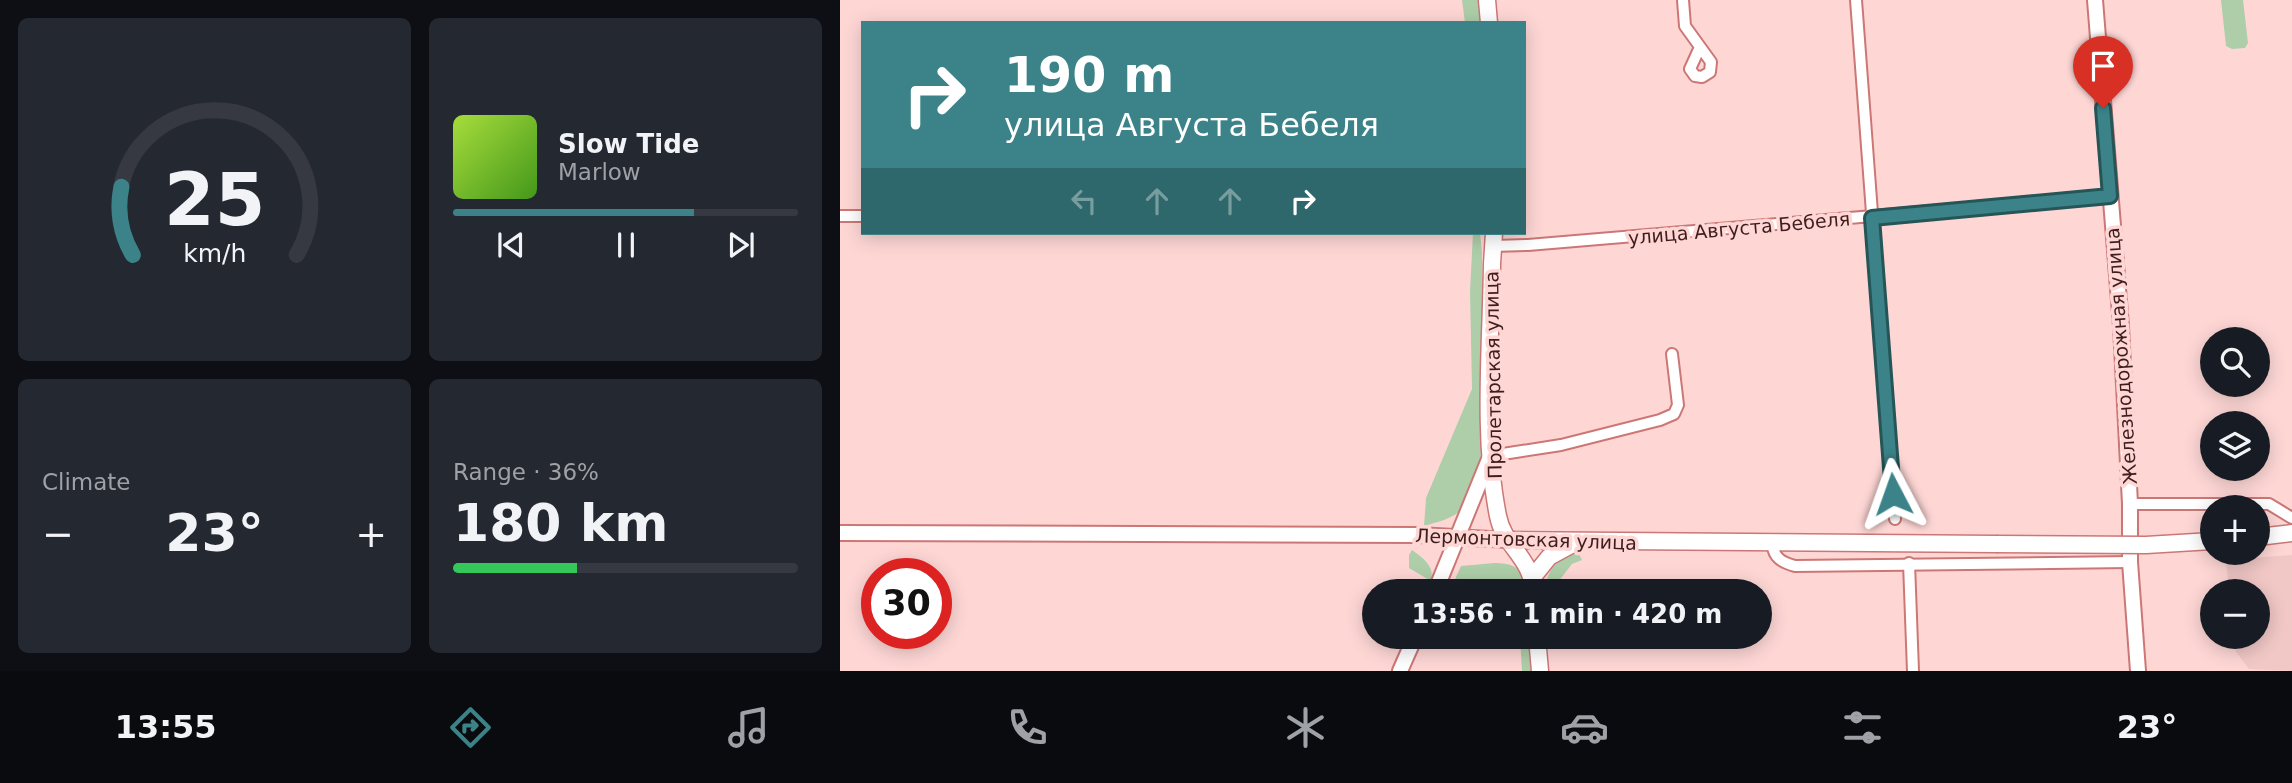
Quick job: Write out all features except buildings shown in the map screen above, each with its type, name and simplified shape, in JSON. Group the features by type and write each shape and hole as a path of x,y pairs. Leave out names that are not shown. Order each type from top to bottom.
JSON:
{"main road":[{"path":"1487,0 1489,21"},
{"name":"Железнодорожная улица","path":"2095,0 2119,300 2130,504 2130,562 2138,671"},
{"name":"Пролетарская улица","path":"1494,239 1490,456 1501,528 1528,565 1532,579"},
{"path":"1440,579 1490,456"},
{"name":"Лермонтовская улица","path":"840,533 1418,535 1508,540 1772,543 2146,545 2200,542"},
{"path":"2270,536 2292,533"},
{"path":"1536,579 1555,552 1581,541"},
{"path":"1400,671 1410,649"},
{"path":"1538,649 1540,671"}],"street":[{"path":"1683,0 1685,26 1700,47"},
{"path":"1856,0 1895,519"},
{"name":"улица Августа Бебеля","path":"1494,239 1528,245 2110,196"},
{"path":"840,216 861,216"},
{"path":"1490,456 1561,445 1674,414 1678,405 1672,354"},
{"path":"2130,504 2269,504 2292,518"},
{"path":"1772,543 1775,555 1781,562 1795,566 2130,562"},
{"path":"1909,563 1913,671"}],"shaded area":[{"path":"2292,555 2292,671 2249,669 2236,652 2236,649 2270,649 2270,579 2228,579 2226,565 2270,565 2270,557"}],"green space":[{"path":"1462,0 1479,0 1481,21 1465,21"},
{"path":"2221,0 2243,0 2248,43 2245,48 2232,49 2226,46"},
{"path":"1473,235 1480,235 1485,386 1480,460 1474,488 1463,508 1450,517 1424,526 1426,498 1472,389 1470,291"},
{"path":"1412,550 1424,559 1430,567 1431,579 1409,568 1409,555"},
{"path":"1578,552 1582,560 1572,564 1560,579 1547,579 1558,562"},
{"path":"1505,564 1514,566 1524,579 1455,579 1461,566"},
{"path":"1521,649 1532,649 1534,671 1522,671"}],"route":[{"path":"1893,494 1872,218 2110,196 2103,108"}]}
